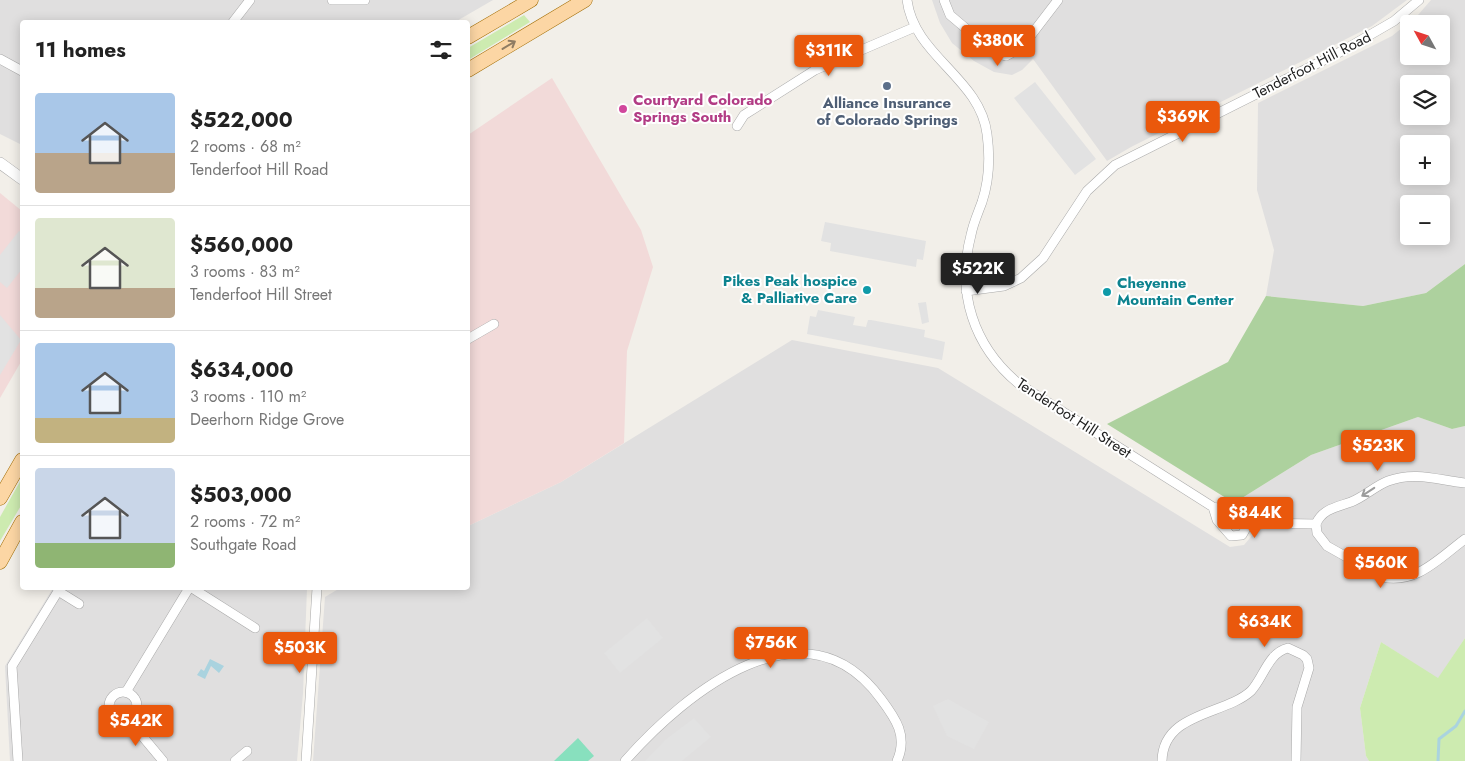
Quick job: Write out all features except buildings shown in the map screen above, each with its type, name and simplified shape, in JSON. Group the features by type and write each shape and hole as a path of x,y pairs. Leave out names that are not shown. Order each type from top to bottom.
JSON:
{"main road":[{"path":"470,36 531,0"},
{"path":"470,69 585,0"},
{"path":"0,498 20,463"},
{"path":"0,562 20,526"}],"street":[{"path":"235,20 250,0"},
{"path":"332,0 365,0"},
{"name":"Tenderfoot Hill Street","path":"907,0 915,27 928,46 975,100 986,127 988,151 986,189 969,241 964,275 968,306 978,334 993,358 1008,375 1213,507 1238,511 1246,517 1249,523 1242,536 1231,536 1217,520 1213,507"},
{"path":"944,0 950,15 995,53 1006,56 1022,47 1058,0"},
{"name":"Tenderfoot Hill Road","path":"966,291 1004,286 1021,278 1043,258 1087,191 1115,165 1344,50 1394,22 1419,0"},
{"path":"737,126 744,115 814,70 915,27"},
{"path":"0,59 20,70"},
{"path":"0,163 20,178"},
{"path":"470,338 494,324"},
{"path":"1465,483 1419,475 1396,478 1379,485 1358,499 1323,513 1316,524 1317,533 1327,546 1382,577 1400,580 1419,573 1465,539"},
{"path":"1249,523 1316,524"},
{"path":"18,761 12,666 58,590"},
{"path":"60,590 79,604"},
{"path":"126,692 190,590"},
{"path":"194,590 255,628"},
{"path":"306,761 317,590"},
{"path":"1162,761 1164,744 1172,734 1203,713 1248,693 1263,676 1273,657 1280,651 1288,648 1307,659 1309,668 1298,707 1296,761"},
{"path":"625,761 651,732 715,681 759,660 775,655 793,654 832,658 865,679 892,714 900,729 901,750 897,761"},
{"path":"126,692 134,698 137,706 134,714 128,719 117,719 109,709 112,697 117,693 126,692"},
{"path":"128,719 163,761"},
{"path":"235,761 247,751"}],"shaded area":[{"path":"0,0 493,0 458,20 20,20 20,144 0,134"},
{"path":"932,0 1407,0 1372,26 1131,147 1107,161 1033,59 1022,70 1012,75 994,72 974,61 952,43 940,23"},
{"path":"1431,0 1465,0 1465,264 1426,293 1363,306 1266,296 1274,250 1257,190 1258,103 1392,36 1400,30 1400,65 1450,65 1450,15 1418,15"},
{"path":"552,78 641,230 653,267 627,351 624,443 561,482 470,525 470,134"},
{"path":"1035,82 1096,159 1075,175 1014,98"},
{"path":"0,193 20,209 20,363 0,398"},
{"path":"825,222 926,241 923,260 917,259 916,267 830,251 831,243 821,241"},
{"path":"20,232 20,272 7,288 0,282 0,255"},
{"path":"926,302 929,322 922,324 918,303"},
{"path":"818,310 855,317 853,325 866,327 868,320 871,320 925,330 924,337 945,342 942,360 807,334 810,316 816,317"},
{"path":"0,315 20,339 20,342 0,375"},
{"path":"792,340 938,368 1230,547 1244,545 1255,532 1252,513 1234,503 1311,455 1418,417 1452,429 1465,426 1465,638 1438,679 1381,642 1360,708 1366,756 1369,761 313,761 325,597 337,590 470,590 470,525 561,482"},
{"path":"52,590 307,590 303,693 297,761 10,761 5,666"},
{"path":"647,618 663,638 620,673 604,653"},
{"path":"948,699 989,722 974,749 947,736 933,706"},
{"path":"694,718 711,737 682,761 645,761 665,740"}],"green space":[{"path":"524,15 530,22 470,59 470,47"},
{"path":"1465,264 1465,426 1452,429 1418,417 1311,455 1234,503 1107,424 1228,362 1266,296 1363,306 1426,293"},
{"path":"20,482 20,507 0,541 0,517"},
{"path":"1465,638 1465,761 1369,761 1366,756 1360,708 1381,642 1438,678"},
{"path":"578,738 594,756 588,761 554,761"}],"water":[{"path":"210,659 224,666 219,673 211,666 205,679 197,675 201,669 204,671"}],"waterway":[{"path":"1438,761 1439,739 1456,726 1465,711"}],"place":[{"name":"Alliance Insurance of Colorado Springs","path":"887,86"},
{"name":"Courtyard Colorado Springs South","path":"623,109"},
{"name":"Pikes Peak hospice & Palliative Care","path":"867,290"},
{"name":"Cheyenne Mountain Center","path":"1107,292"}]}
